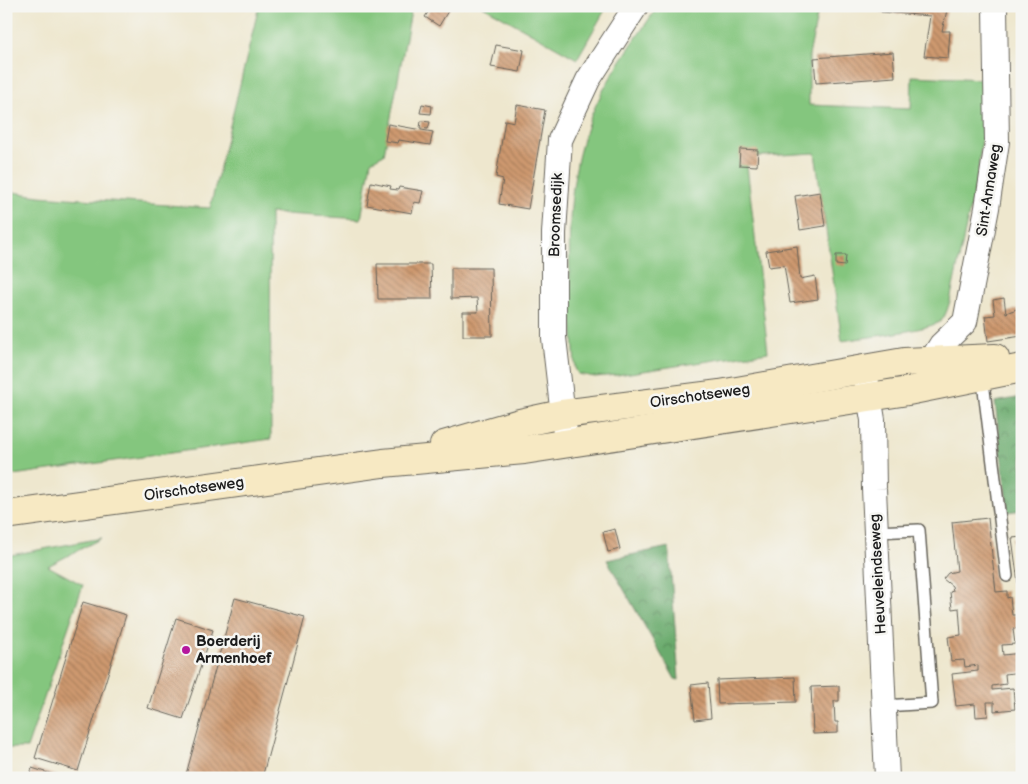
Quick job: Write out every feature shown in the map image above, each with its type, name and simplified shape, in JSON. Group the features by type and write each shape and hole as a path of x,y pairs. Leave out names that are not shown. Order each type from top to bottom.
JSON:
{"main road":[{"name":"Oirschotseweg","path":"6,515 383,463 524,450 870,397 1022,354"},
{"name":"Oirschotseweg","path":"383,463 520,423 562,414 720,394 904,362 932,359 981,367 1022,368"}],"street":[{"name":"Broomsedijk","path":"566,444 554,338 554,233 560,140 588,80 636,6"},
{"name":"Sint-Annaweg","path":"932,359 942,345 965,322 987,208 997,142 995,6"},
{"name":"Heuveleindseweg","path":"865,370 873,420 887,778"}],"lane":[{"path":"981,367 1007,576"},
{"path":"876,532 919,530 932,703 884,706"}],"green space":[{"path":"259,6 412,6 384,154 371,161 361,219 270,213 271,439 6,476 6,191 39,196 210,208"},
{"path":"483,6 598,6 605,10 577,59"},
{"path":"658,6 819,6 809,56 809,105 911,109 912,76 984,79 982,139 978,171 950,301 942,320 936,324 911,330 842,341 815,153 746,157 768,352 617,375 595,377 578,374 575,368 569,246 573,186 579,156 587,127 601,95 618,65"},
{"path":"1022,397 1022,510 1008,512 995,402"},
{"path":"102,538 48,566 83,585 27,748 6,748 6,556"},
{"path":"669,547 679,680 675,679 607,560"}],"building":[{"path":"432,6 451,6 439,26 425,17"},
{"path":"881,6 948,6 942,31 950,31 948,58 924,56 930,16 881,12"},
{"path":"496,45 524,50 520,72 491,67"},
{"path":"893,52 895,77 816,83 814,58"},
{"path":"422,104 432,106 431,114 420,113"},
{"path":"517,105 545,110 528,209 499,204 503,179 496,177 505,120 514,122"},
{"path":"421,121 430,122 428,129 420,128"},
{"path":"388,124 433,132 430,145 399,140 398,143 385,141"},
{"path":"740,149 758,150 757,166 739,165"},
{"path":"371,182 391,186 390,189 398,190 399,187 423,191 420,203 414,202 412,213 367,205"},
{"path":"820,192 825,226 800,230 795,196"},
{"path":"797,246 800,279 815,276 818,299 790,303 784,265 769,267 766,251"},
{"path":"836,255 846,255 845,266 836,265"},
{"path":"377,264 431,264 432,299 378,299"},
{"path":"451,268 491,268 492,336 463,336 463,312 478,312 477,298 451,299"},
{"path":"1004,298 1006,313 1022,307 1022,336 988,341 985,316 995,315 993,300"},
{"path":"988,518 996,592 1007,591 1007,598 1010,597 1012,615 1020,615 1021,628 1013,629 1015,644 1002,645 1003,655 1022,653 1022,672 1005,674 1006,684 992,686 992,690 1013,688 1015,709 994,711 994,702 987,702 988,716 976,717 975,704 956,706 952,674 978,671 978,665 965,667 964,660 951,661 948,637 961,635 959,608 952,609 950,592 953,591 952,586 943,579 948,573 957,571 952,522"},
{"path":"615,529 620,549 608,552 603,532"},
{"path":"1022,537 1022,605 1021,605 1012,538"},
{"path":"235,598 305,617 262,778 185,778"},
{"path":"83,602 126,615 78,771 35,758"},
{"name":"Boerderij Armenhoef","path":"176,618 213,630 183,719 148,708"},
{"path":"795,677 796,702 718,704 717,680"},
{"path":"708,683 711,718 695,720 691,685"},
{"path":"839,686 839,701 834,701 835,722 838,722 838,733 813,734 811,687"},
{"path":"32,768 61,777 61,778 29,778"}],"place":[{"name":"Boerderij Armenhoef","path":"186,650"}]}
